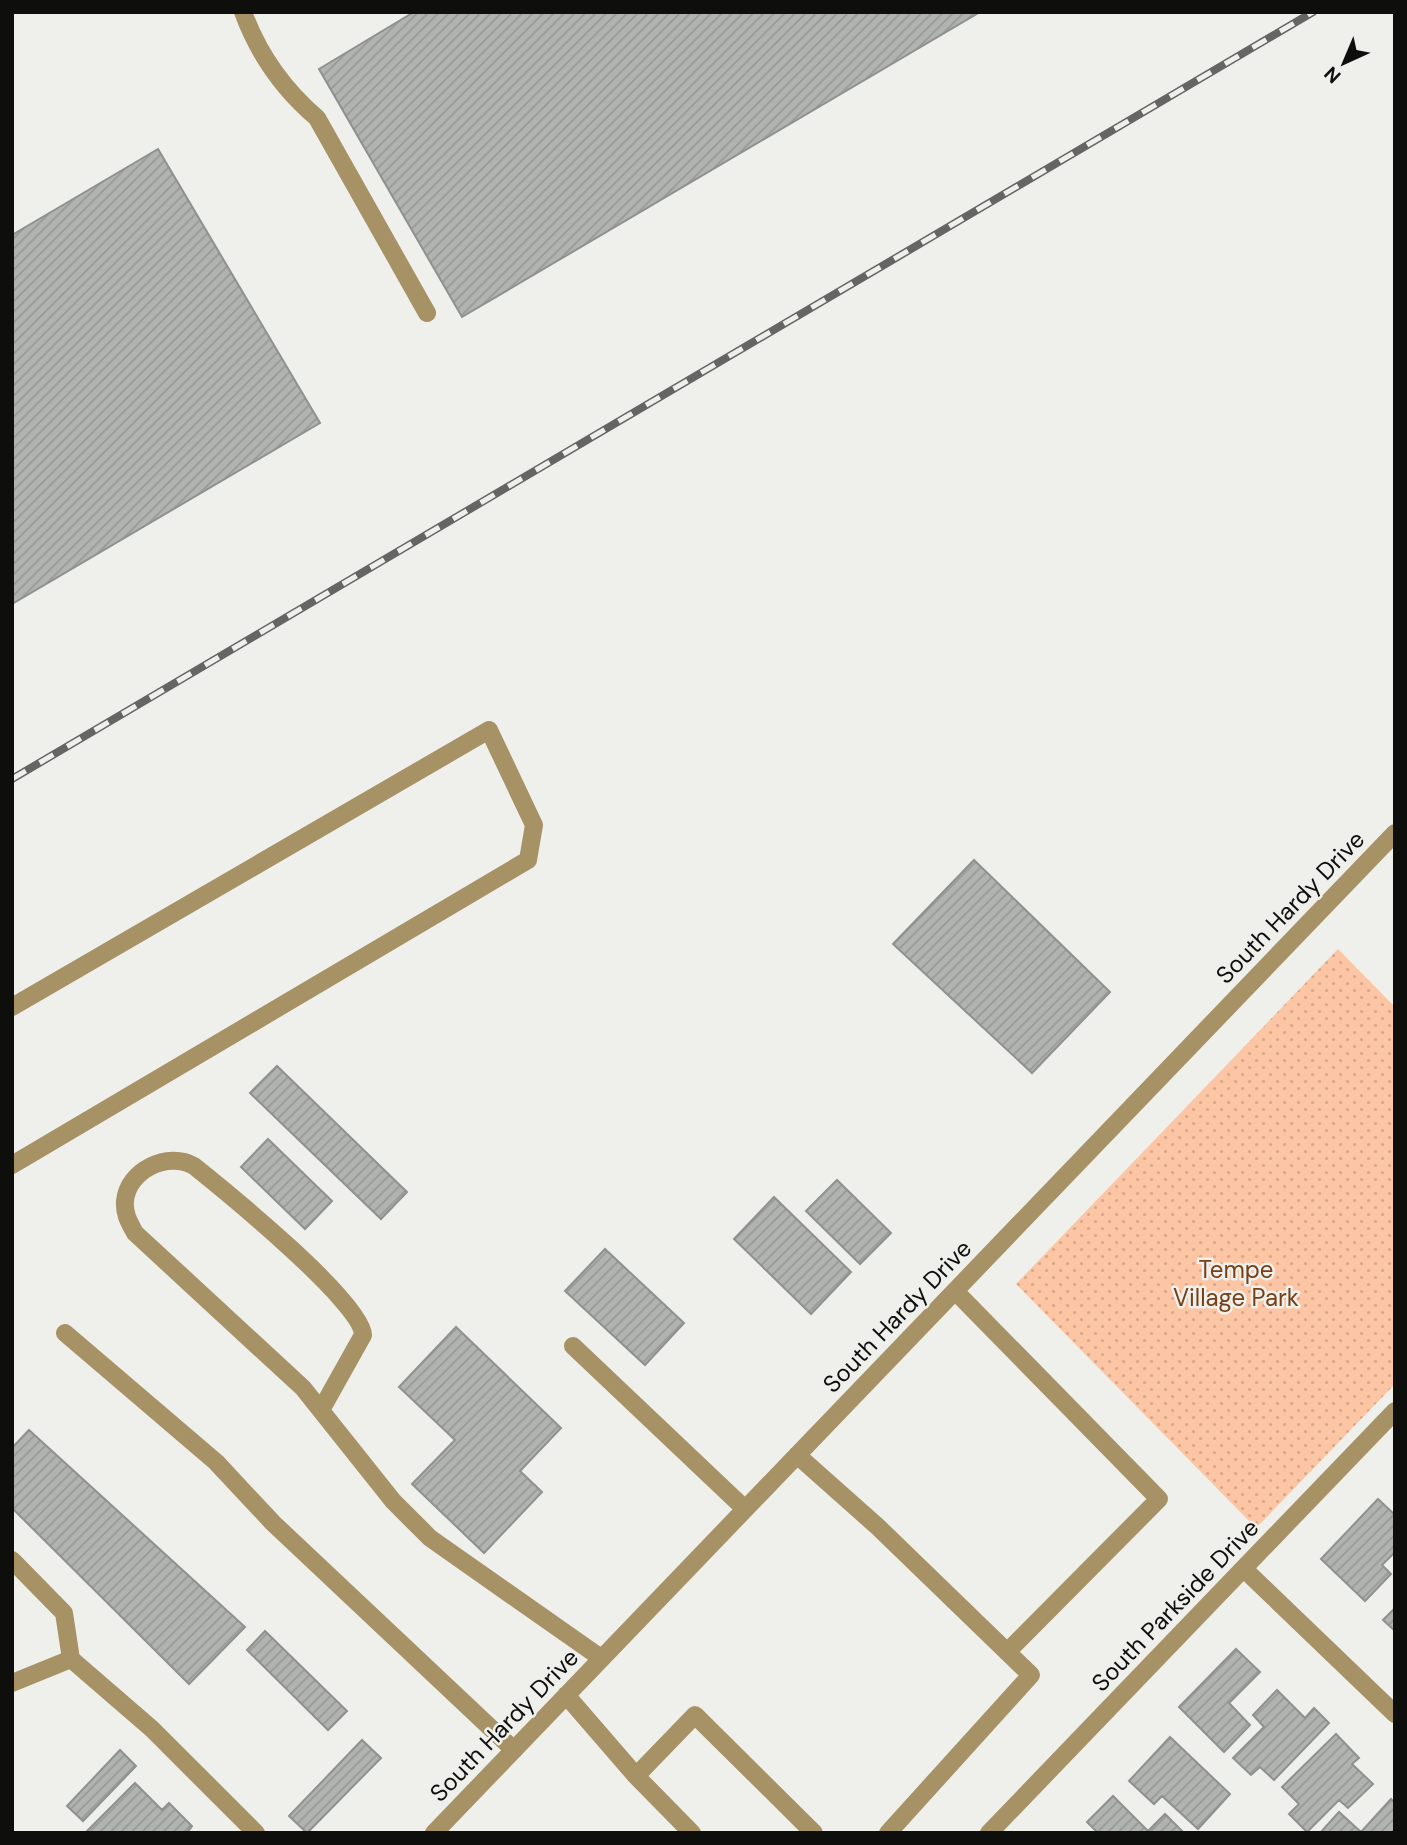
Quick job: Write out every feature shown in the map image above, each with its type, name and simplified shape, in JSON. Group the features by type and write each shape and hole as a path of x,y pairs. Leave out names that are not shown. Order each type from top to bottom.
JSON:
{"street":[{"path":"243,12 249,28 292,97 317,118 427,313"},
{"path":"12,1007 489,730 534,825 528,860 12,1165"},
{"name":"South Hardy Drive","path":"434,1833 1395,833"},
{"path":"321,1410 363,1335 363,1326 348,1305 243,1206 194,1166 185,1161 168,1160 153,1165 139,1175 125,1199 125,1215 135,1233 303,1388 393,1501 430,1538 601,1658"},
{"path":"955,1291 1158,1499 1007,1652"},
{"path":"65,1333 216,1462 273,1523 513,1750"},
{"path":"573,1346 745,1509"},
{"name":"South Parkside Drive","path":"989,1833 1395,1411"},
{"path":"797,1455 878,1527 1031,1675 888,1833"},
{"path":"12,1560 64,1613 71,1659 152,1730 256,1833"},
{"path":"1244,1569 1395,1714"},
{"path":"12,1683 71,1659"},
{"path":"566,1695 636,1776 692,1833"},
{"path":"636,1776 695,1715 814,1833"}],"green space":[{"name":"Tempe Village Park","path":"1338,949 1395,1007 1395,1384 1256,1528 1016,1284"}],"building":[{"path":"414,12 980,12 462,317 319,69"},
{"path":"158,149 320,423 12,604 12,235"},
{"path":"974,860 1110,992 1032,1073 893,944"},
{"path":"277,1066 407,1192 381,1219 250,1093"},
{"path":"268,1139 332,1201 305,1229 241,1167"},
{"path":"837,1180 891,1233 860,1264 806,1211"},
{"path":"774,1197 851,1272 811,1314 734,1239"},
{"path":"605,1249 684,1323 645,1365 565,1291"},
{"path":"456,1327 561,1428 520,1471 542,1492 484,1553 412,1484 455,1440 399,1387"},
{"path":"29,1430 245,1627 189,1684 12,1508 12,1448"},
{"path":"1378,1499 1395,1515 1395,1552 1382,1565 1391,1574 1365,1601 1321,1559"},
{"path":"1395,1608 1395,1631 1383,1620"},
{"path":"265,1631 347,1711 328,1730 247,1650"},
{"path":"1236,1649 1260,1672 1229,1703 1250,1725 1224,1752 1179,1707"},
{"path":"1277,1690 1305,1718 1314,1708 1329,1723 1274,1780 1260,1767 1251,1775 1233,1758 1264,1727 1253,1715"},
{"path":"1336,1734 1359,1758 1352,1764 1373,1784 1348,1808 1339,1800 1307,1832 1289,1814 1299,1804 1282,1787"},
{"path":"1170,1737 1230,1794 1198,1829 1162,1796 1154,1804 1129,1781"},
{"path":"362,1740 381,1758 307,1833 289,1816"},
{"path":"120,1750 136,1766 83,1821 67,1806"},
{"path":"135,1783 162,1810 169,1803 192,1826 187,1833 85,1833"},
{"path":"1113,1796 1148,1831 1165,1814 1184,1833 1098,1833 1087,1822"},
{"path":"1391,1799 1395,1803 1395,1833 1320,1833 1339,1812 1361,1832"}],"railway":[{"path":"12,779 1313,12"}]}
